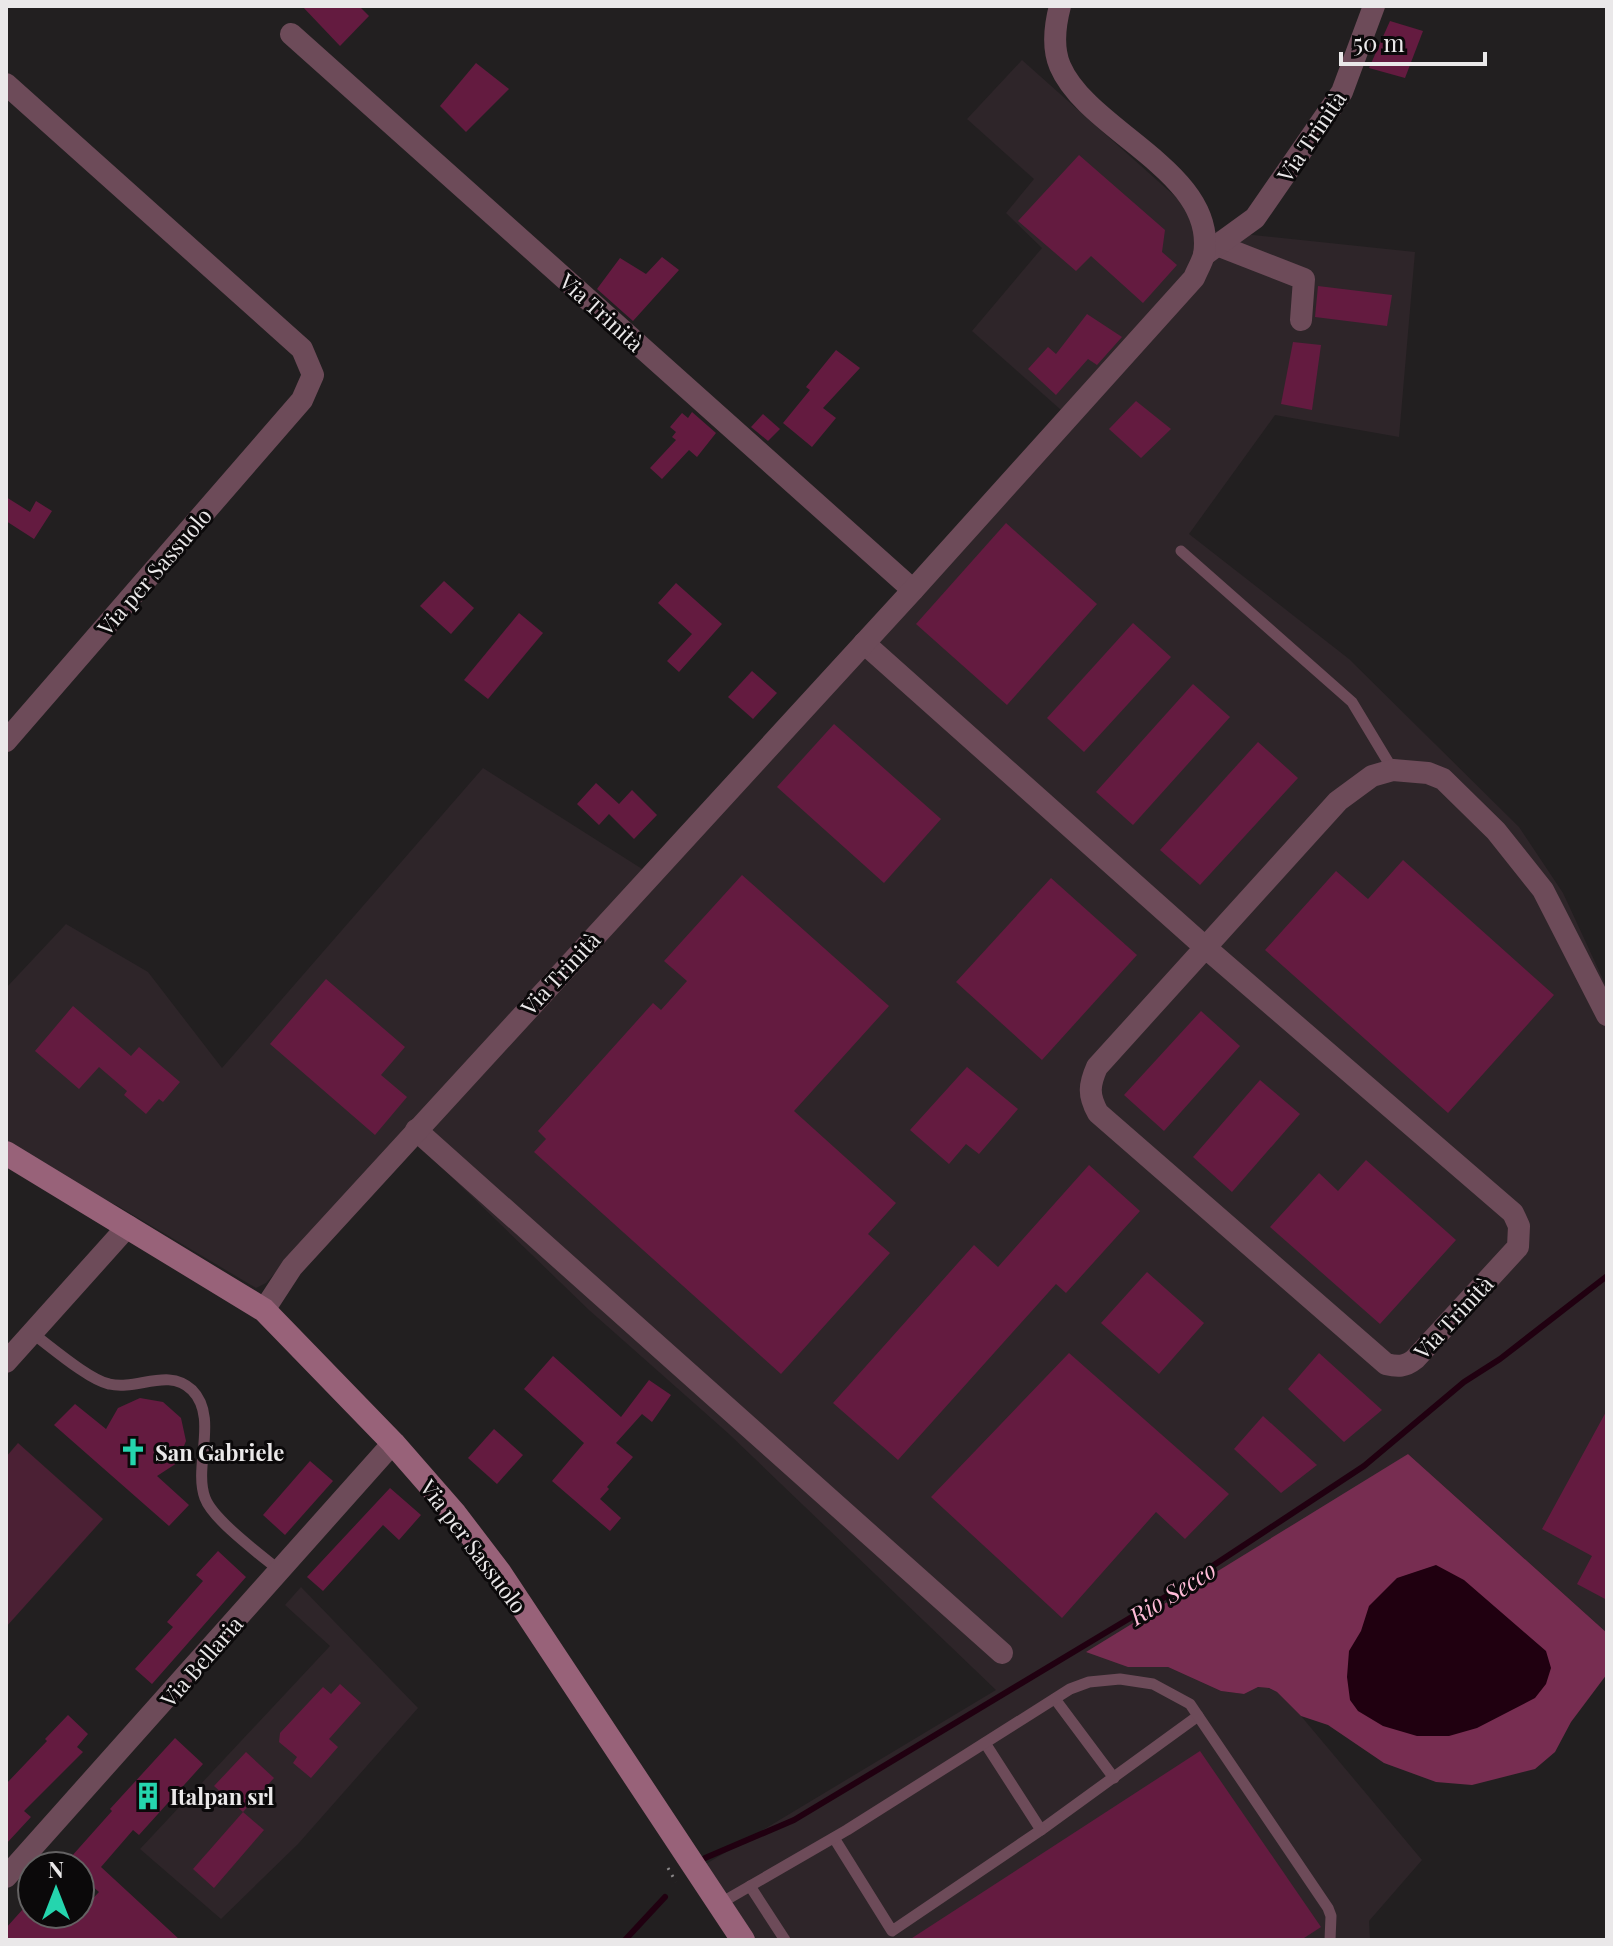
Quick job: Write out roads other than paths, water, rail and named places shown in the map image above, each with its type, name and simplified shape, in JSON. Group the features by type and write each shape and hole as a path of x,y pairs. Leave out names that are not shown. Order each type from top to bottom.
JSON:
{"main road":[{"name":"Via per Sassuolo","path":"6,1153 264,1310 393,1443 455,1514 500,1573 743,1940"}],"street":[{"path":"1060,6 1054,29 1058,63 1070,86 1181,187 1197,207 1211,250 1304,279 1301,320"},
{"name":"Via Trinità","path":"264,1310 292,1267 913,590 1194,278 1211,250 1255,218 1342,92 1374,6"},
{"name":"Via Trinità","path":"291,34 913,590"},
{"name":"Via per Sassuolo","path":"6,84 302,349 313,375 302,400 6,741"},
{"name":"Via Trinità","path":"864,643 1206,948 1513,1213 1519,1226 1518,1247 1408,1365 1396,1367 1375,1356 1098,1113 1089,1097 1090,1082 1097,1067 1206,948 1338,801 1372,776 1393,770"},
{"path":"1393,770 1428,773 1443,779 1496,831 1543,890 1607,1015"},
{"path":"416,1130 1002,1653"},
{"path":"6,1362 128,1226"},
{"name":"Via Bellaria","path":"6,1877 393,1443"}],"lane":[{"path":"1181,551 1352,702 1393,770"},
{"path":"32,1333 108,1384 169,1380 180,1382 193,1391 202,1409 204,1423 206,1500 216,1515 280,1571"},
{"path":"719,1904 834,1838 1055,1699 1089,1682 1120,1679 1153,1684 1190,1704 1328,1908 1331,1916 1330,1940"},
{"path":"1055,1699 1114,1778"},
{"path":"834,1838 892,1931 1041,1830 1198,1716"},
{"path":"985,1743 1041,1830"},
{"path":"750,1886 785,1940"}],"waterway":[{"name":"Rio Secco","path":"705,1858 794,1820 1170,1594 1364,1466 1464,1382 1500,1359 1607,1276"},
{"name":"Rio Secco","path":"625,1940 665,1897"}],"place":[{"name":"San Gabriele","path":"133,1452"},
{"name":"Italpan srl","path":"148,1796"}]}
